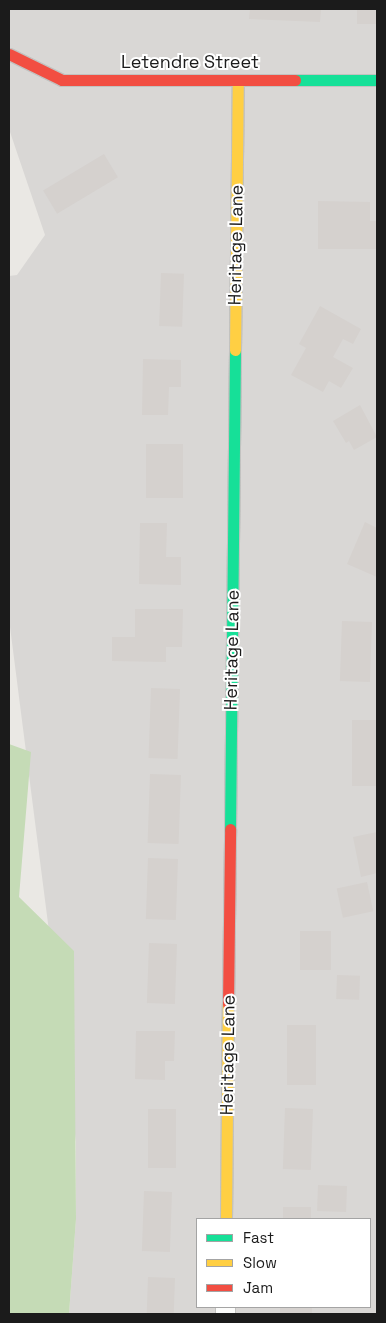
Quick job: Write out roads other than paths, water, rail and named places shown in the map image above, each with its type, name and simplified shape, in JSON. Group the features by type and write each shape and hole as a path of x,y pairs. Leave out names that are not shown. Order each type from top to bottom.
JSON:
{"street":[{"name":"Letendre Street","path":"9,54 62,80 377,80"},
{"name":"Heritage Lane","path":"226,1218 238,80"}]}
